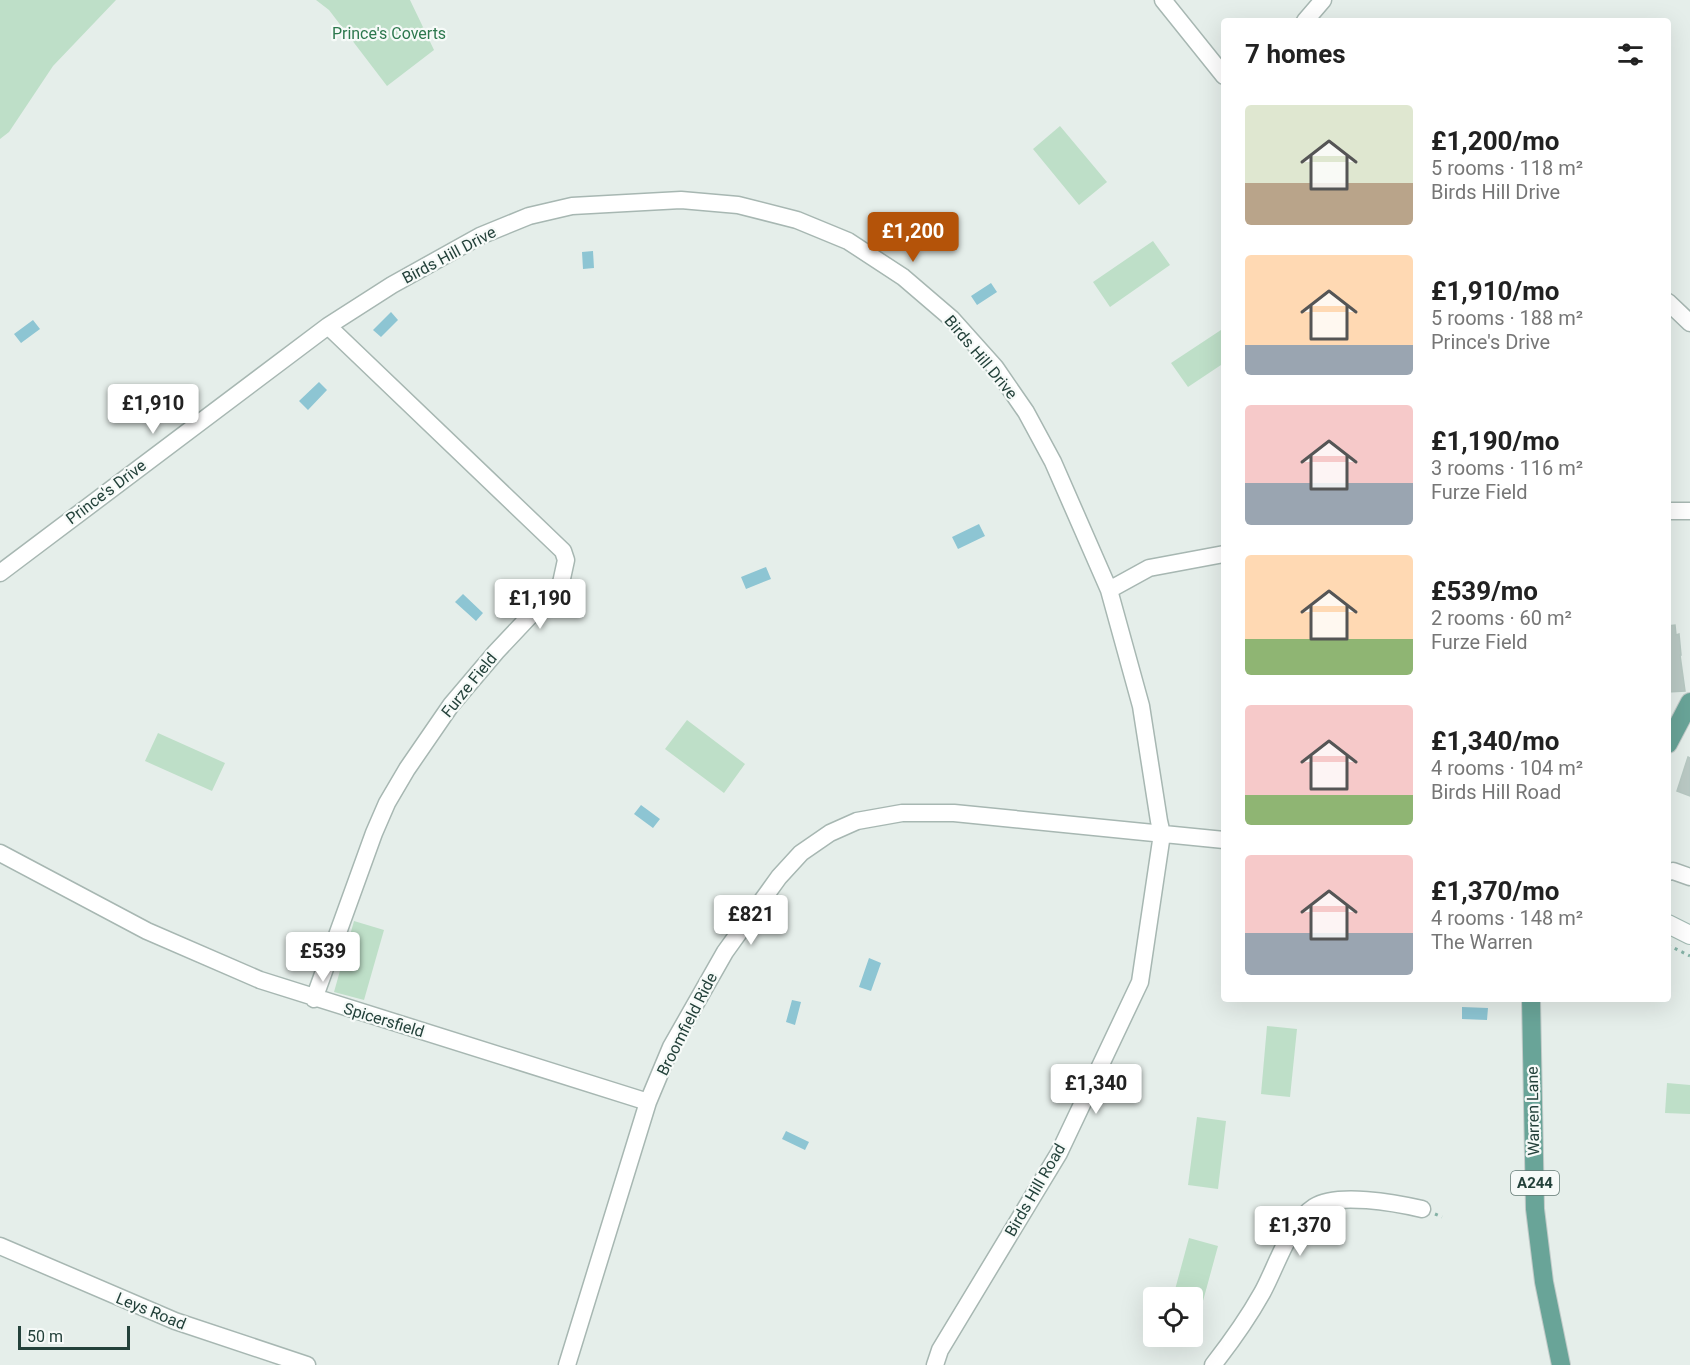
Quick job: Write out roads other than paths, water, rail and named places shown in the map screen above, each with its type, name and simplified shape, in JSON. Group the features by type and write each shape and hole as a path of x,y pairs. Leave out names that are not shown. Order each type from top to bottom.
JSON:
{"main road":[{"path":"1671,738 1690,702"},
{"name":"Warren Lane","path":"1531,1002 1535,1209 1544,1282 1560,1365"}],"street":[{"path":"1163,0 1221,72"},
{"path":"1308,18 1323,0"},
{"name":"Birds Hill Drive","path":"328,326 392,285 480,236 529,216 572,206 681,200 738,205 797,220 848,242 903,277 952,318 995,367 1026,411 1053,462 1109,590 1141,706 1162,834"},
{"path":"1671,305 1690,323"},
{"name":"Prince's Drive","path":"0,573 328,326"},
{"name":"Furze Field","path":"314,999 387,803 407,769 451,705 496,652 561,583 566,560 563,551 328,326"},
{"path":"1671,511 1690,511"},
{"path":"1109,590 1149,568 1221,555"},
{"name":"Broomfield Ride","path":"567,1365 648,1102 671,1047 725,952 779,877 801,853 830,833 856,821 902,813 975,815 1221,840"},
{"name":"Birds Hill Road","path":"935,1365 940,1350 1059,1153 1140,981 1162,834"},
{"name":"Spicersfield","path":"0,853 147,930 199,955 260,980 314,999 648,1102"},
{"path":"1671,871 1690,876"},
{"path":"1671,926 1690,935"},
{"path":"1213,1365 1249,1316 1300,1219 1314,1206 1328,1201 1344,1200 1391,1202 1422,1209"},
{"name":"Leys Road","path":"0,1246 175,1321 306,1365"}],"water":[{"path":"593,251 594,268 583,269 582,252"},
{"path":"991,283 997,292 977,305 971,296"},
{"path":"391,312 398,320 381,337 373,330"},
{"path":"33,320 40,329 21,343 14,334"},
{"path":"319,382 327,390 308,410 299,401"},
{"path":"979,524 985,536 958,549 952,537"},
{"path":"766,567 771,579 746,589 741,577"},
{"path":"463,594 483,613 476,621 455,602"},
{"path":"641,805 660,819 653,828 634,814"},
{"path":"869,958 881,963 871,991 859,987"},
{"path":"792,1000 801,1002 795,1025 786,1022"},
{"path":"1462,1007 1488,1008 1487,1020 1462,1019"},
{"path":"786,1131 809,1142 805,1150 782,1139"}],"park label":[{"name":"Prince's Coverts","path":"389,33"}]}
